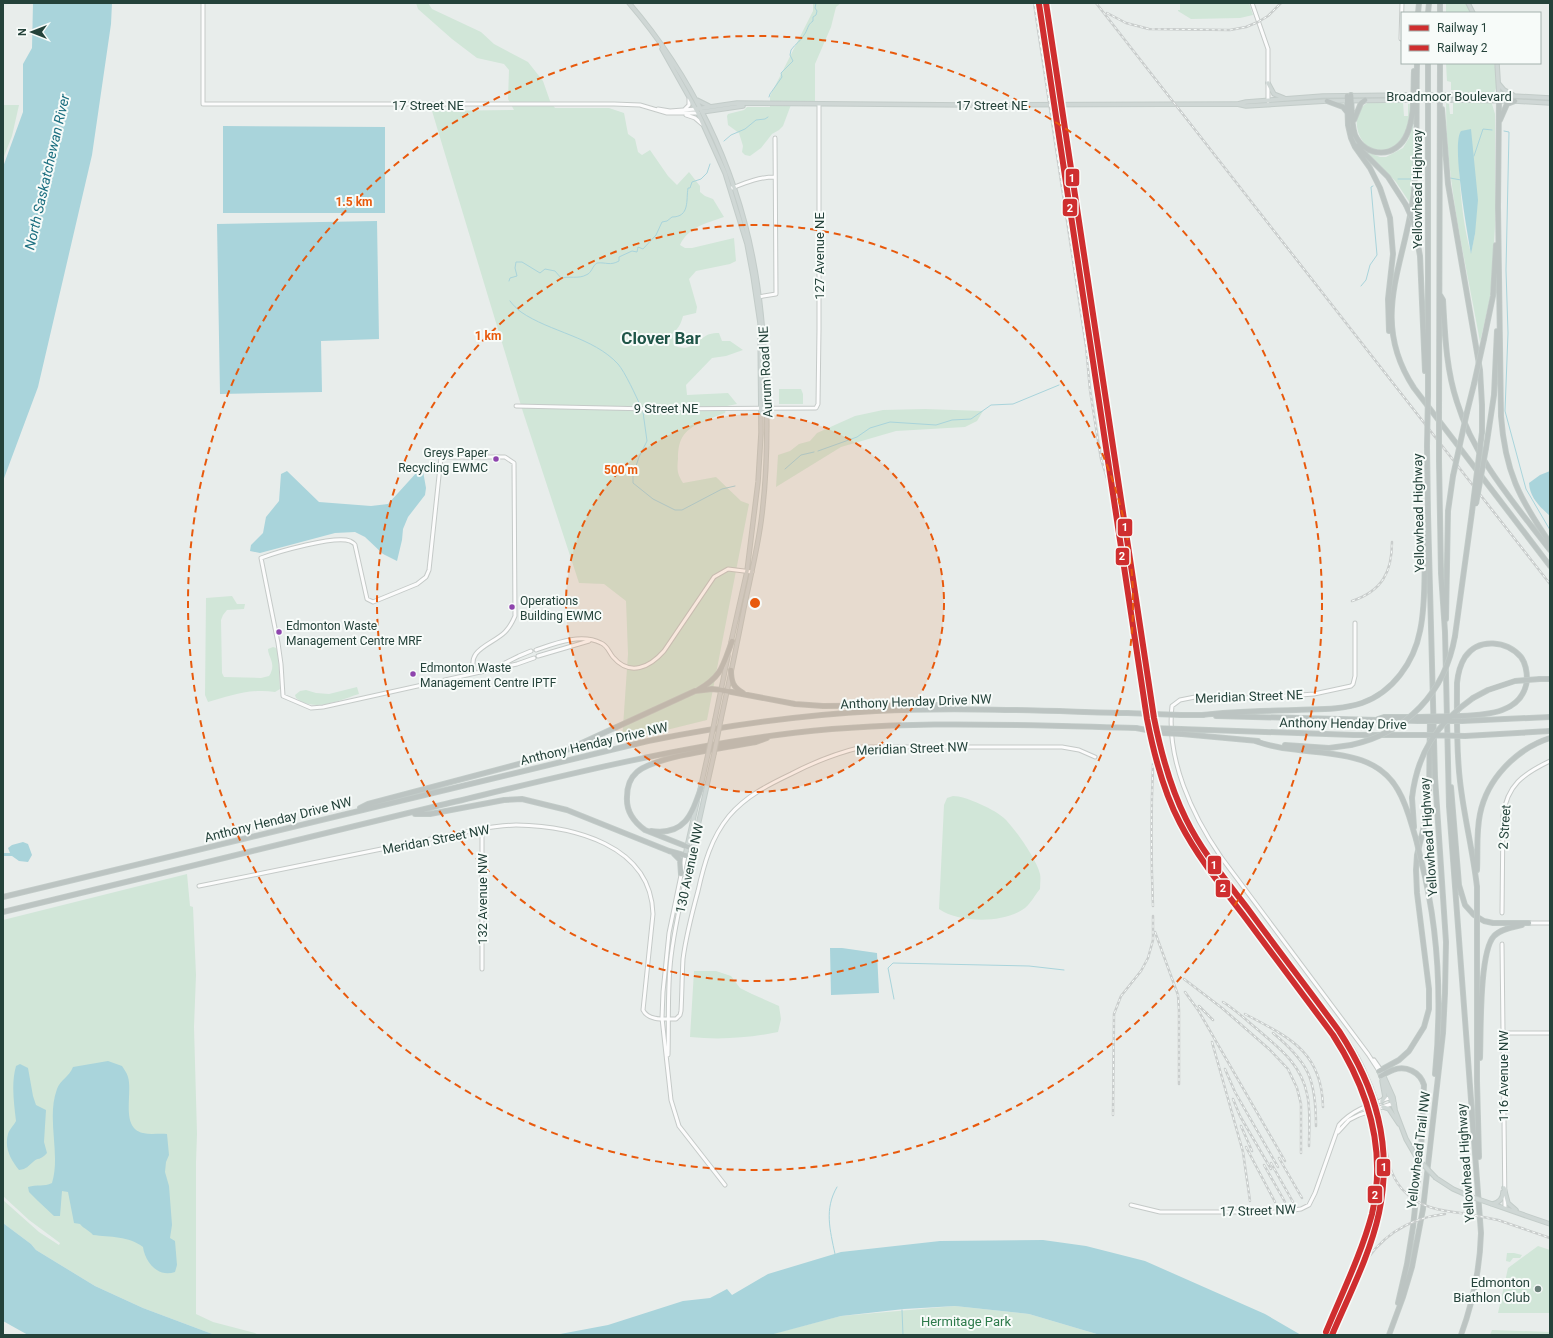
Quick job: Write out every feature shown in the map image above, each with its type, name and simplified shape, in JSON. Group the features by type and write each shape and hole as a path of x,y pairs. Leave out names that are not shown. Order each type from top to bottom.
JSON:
{"highway":[{"path":"1349,98 1355,135 1362,145 1367,149 1379,153 1385,153 1398,148 1407,135 1411,119 1416,64"},
{"path":"1401,364 1392,333 1391,312 1394,285 1409,222 1414,191 1416,64"},
{"name":"Yellowhead Highway","path":"1428,64 1428,514 1435,792 1446,942 1445,962"},
{"name":"Yellowhead Highway","path":"1440,64 1439,462 1448,776 1452,866 1481,1234 1479,1271 1472,1301 1460,1335"},
{"path":"1440,91 1448,184 1480,370 1482,432 1473,513"},
{"path":"1349,98 1348,115 1351,138 1355,147 1376,178 1386,202 1390,218 1392,254 1387,312 1392,347 1408,380 1420,397 1550,566"},
{"path":"1499,98 1498,207 1501,416 1505,454 1513,479 1523,501 1550,543"},
{"path":"1499,123 1507,104 1514,98"},
{"path":"1353,124 1361,103 1365,100"},
{"path":"1326,101 1346,109 1348,115"},
{"path":"1351,138 1362,152 1388,177 1406,205 1414,223 1420,256 1424,361 1428,395"},
{"path":"1445,632 1447,613 1448,511 1453,476 1493,296 1498,207"},
{"path":"1440,293 1443,300 1447,355 1451,379 1467,430 1483,459 1496,478 1550,550"},
{"path":"1181,732 1310,748 1329,748 1351,745 1376,738 1388,732 1411,716 1424,703 1444,674 1452,651 1455,636 1471,519 1486,448 1494,395 1500,296"},
{"path":"1202,715 1225,712 1331,709 1362,702 1372,698 1390,685 1403,670 1415,651 1420,630 1423,609 1425,546 1428,514"},
{"path":"347,814 368,804 560,753 695,691 711,682 720,672 732,641"},
{"path":"1462,719 1502,712 1511,707 1521,697 1524,691 1527,674 1526,666 1522,659 1509,646 1502,644 1478,646 1466,655 1459,672 1457,683 1458,762 1462,801 1474,861 1477,887"},
{"path":"731,670 731,682 738,690 746,695"},
{"path":"1416,839 1412,798 1419,764 1432,738 1448,718 1472,698 1488,690 1515,681 1540,679 1550,680"},
{"path":"695,691 712,689 721,690 795,704 823,706 940,705 963,709"},
{"path":"1381,1074 1410,1050 1424,1027 1429,1009 1429,989 1417,893 1416,870 1417,855 1426,818 1429,795 1430,720 1433,694"},
{"name":"Anthony Henday Drive NW","path":"3,897 648,741 749,724 822,715 963,709 1202,715"},
{"name":"Anthony Henday Drive","path":"1202,715 1374,720 1384,717 1462,719"},
{"path":"1462,719 1550,717"},
{"name":"Anthony Henday Drive NW","path":"3,912 651,755 700,746 777,734 848,728 934,724 1136,728"},
{"name":"Anthony Henday Drive","path":"1136,728 1181,732 1465,736 1550,731"},
{"path":"690,849 639,826 630,813 626,799 629,784 633,776 642,768 658,761 756,742 777,734"},
{"path":"1479,1194 1477,1081 1478,822 1483,802 1496,777 1513,759 1550,738"},
{"path":"1255,741 1291,749 1356,758 1373,765 1387,776 1398,790 1406,807 1416,839 1431,902 1438,970 1438,1020 1434,1116"},
{"path":"1448,776 1451,779 1459,885 1465,905 1474,915 1484,921 1493,923 1529,923"},
{"path":"645,830 672,830 684,823 692,812 701,788"},
{"path":"405,814 430,814 504,800 522,799 567,810 669,851 691,857"},
{"path":"669,851 680,860 681,874"},
{"path":"1477,1081 1480,1065 1484,970 1490,942 1492,937 1499,932 1529,923"},
{"name":"Yellowhead Trail NW","path":"1388,1335 1395,1320 1408,1279 1418,1237 1424,1198 1444,1023 1445,962"},
{"path":"1381,1074 1399,1068 1410,1070 1420,1076 1424,1085 1423,1123 1413,1227 1395,1320"}],"main road":[{"name":"Aurum Road NE","path":"629,3 675,64 695,98 699,111 732,188 747,244 763,322 767,408 765,481 761,523 721,719"},
{"path":"1468,3 1472,12"},
{"name":"Aurum Road NE","path":"659,42 688,96 699,111"},
{"path":"1496,64 1499,83 1499,98"},
{"path":"1268,83 1274,94 1289,98"},
{"path":"1499,83 1504,90 1514,98"},
{"name":"Broadmoor Boulevard","path":"1349,98 1406,95 1452,95 1499,98"},
{"path":"695,98 705,105 713,108 706,125"},
{"name":"17 Street NE","path":"1268,103 1289,98 1349,98"},
{"name":"17 Street NE","path":"699,111 748,104 1116,106 1237,104 1246,102 1268,103 1326,101 1349,98"},
{"name":"Broadmoor Boulevard","path":"1349,98 1365,100 1550,98"},
{"name":"Broadmoor Boulevard","path":"1514,98 1550,103"},
{"name":"Aurum Road NE","path":"715,719 747,571 758,482 760,332 758,297"},
{"name":"130 Avenue NW","path":"691,857 690,849 715,719"},
{"name":"130 Avenue NW","path":"685,856 690,849 714,754 721,719"},
{"path":"1381,1074 1394,1104 1406,1139 1417,1158 1436,1178 1453,1189 1469,1196 1550,1224"},
{"path":"1381,1074 1385,1097 1382,1101"},
{"path":"1383,1107 1389,1109 1402,1130"},
{"path":"1492,1204 1496,1203 1503,1197 1504,1188"},
{"path":"1504,1188 1508,1203 1520,1213"}],"street":[{"name":"17 Street NE","path":"203,3 203,104 508,105 577,103 635,105 652,108 662,112 699,111"},
{"path":"1252,3 1268,48 1268,103"},
{"path":"688,96 689,106 683,112 706,125"},
{"name":"127 Avenue NE","path":"816,408 818,404 820,329 819,104"},
{"path":"758,297 776,294 775,138"},
{"path":"732,188 753,179 776,177"},
{"name":"9 Street NE","path":"516,406 650,409 816,408"},
{"path":"475,673 472,666 473,657 504,633 512,624 514,616 514,463 505,457 441,457 429,570 426,577 417,584 373,602 367,599 356,545 351,542 334,541 293,548 261,558 278,643 283,696 311,708 323,707 517,664 534,658"},
{"path":"536,650 577,638 591,640 602,643 619,663 626,666 640,668 651,664 656,660 714,577 728,569 752,572"},
{"name":"Meridian Street NE","path":"1355,623 1355,676 1351,686 1314,694 1259,698 1195,697 1180,700 1172,706 1173,738 1178,768 1188,799 1203,829 1222,857 1370,1056 1381,1074"},
{"path":"538,656 591,640"},
{"path":"496,668 531,651"},
{"name":"Meridian Street NW","path":"712,843 729,816 751,795 809,764 842,752 862,747 1046,746 1079,750 1095,757"},
{"name":"2 Street","path":"1502,913 1503,816 1505,801 1512,788 1524,777 1550,762"},
{"name":"Meridan Street NW","path":"199,886 482,828 514,825 566,831 593,838 612,847 636,866 642,875 649,892"},
{"name":"132 Avenue NW","path":"482,828 482,969"},
{"name":"130 Avenue NW","path":"649,892 653,905 653,914 643,1010 651,1017 676,1019 680,1015 685,946 705,862 712,843"},
{"name":"130 Avenue NW","path":"685,856 669,933 662,1018 671,1100 679,1126 725,1185"},
{"name":"130 Avenue NW","path":"668,1062 668,1019 671,957 691,857"},
{"path":"1529,923 1550,923"},
{"name":"116 Avenue NW","path":"1502,944 1504,1208"},
{"path":"1503,1033 1550,1033"},
{"name":"17 Street NW","path":"1131,1205 1160,1212 1279,1212 1301,1209 1310,1204 1315,1193 1339,1125 1347,1116 1356,1110 1391,1097"},
{"name":"17 Street NW","path":"1336,1135 1349,1120 1359,1115 1394,1104"}],"green space":[{"path":"416,3 428,3 432,9 481,32 494,44 528,62 543,81 550,101 555,108 609,108 624,113 628,134 635,139 638,152 642,155 650,150 668,176 677,185 689,172 700,186 700,192 713,199 724,217 699,226 683,239 680,245 685,248 692,248 734,238 736,261 730,264 696,271 689,279 697,307 696,313 683,316 679,326 672,334 675,346 682,348 693,345 707,335 719,333 722,341 730,341 743,350 726,356 712,358 686,385 687,395 728,393 737,404 727,406 725,413 692,427 681,439 678,451 678,471 683,483 716,477 741,501 749,504 707,720 622,741 628,654 626,601 604,584 579,583 523,412 432,111 514,110 508,99 509,70 504,64 477,58 452,39 418,9"},
{"path":"813,3 841,3 836,7 831,27 815,64 815,102 792,102 783,126 772,134 761,148 750,156 745,155 742,152 743,146 739,133 728,125 727,116 728,114 744,110 747,107 770,107 770,96 813,11"},
{"path":"1180,3 1249,3 1253,15 1240,18 1191,19 1178,11 1180,10"},
{"path":"1446,3 1466,3 1470,12 1446,12"},
{"path":"1446,64 1494,64 1497,85 1494,92 1458,93 1455,90 1451,90 1451,82 1447,81"},
{"path":"1489,101 1492,104 1495,114 1495,226 1493,262 1490,298 1480,342 1458,223 1449,163 1446,103 1449,104 1450,114 1453,114 1453,103","holes":["1459,133 1475,234 1471,253 1465,225 1461,194"]},
{"path":"1369,102 1403,102 1404,116 1408,116 1408,104 1410,104 1409,119 1406,131 1403,139 1397,145 1382,151 1373,149 1365,144 1360,136 1357,126 1357,117 1361,108"},
{"path":"3,105 19,105 12,136 3,159"},
{"path":"1413,116 1413,160 1410,203 1396,182 1367,152 1380,157 1386,157 1403,148 1409,138"},
{"path":"779,389 801,389 803,394 803,404 779,404"},
{"path":"925,409 983,411 977,421 965,427 896,431 841,447 776,487 778,455 790,451 799,444 810,441 817,433 855,416 883,410"},
{"path":"232,596 237,604 245,604 244,609 227,610 221,620 222,673 224,677 261,678 269,676 272,668 272,661 268,649 273,647 276,648 278,652 280,689 275,692 258,691 241,693 208,702 205,695 206,598"},
{"path":"357,687 359,694 327,704 311,705 296,698 295,695 300,691 306,690 316,693 329,694"},
{"path":"953,796 973,801 1001,815 1020,837 1035,861 1040,874 1040,889 1025,908 1006,917 982,920 958,917 939,909 944,805 947,798"},
{"path":"187,874 190,906 193,907 196,975 194,1027 197,1134 196,1314 213,1322 258,1335 215,1335 143,1308 95,1286 36,1250 31,1244 3,1223 3,1200 39,1232 59,1245 60,1243 29,1220 3,1196 3,920"},
{"path":"694,971 716,971 731,976 740,988 779,1006 781,1019 778,1032 734,1038 690,1037"},
{"path":"1538,1246 1550,1250 1550,1313 1498,1313 1508,1268"},
{"path":"1507,1253 1522,1255 1520,1258 1513,1258 1510,1262 1506,1261"},
{"name":"Hermitage Park","path":"955,1306 1029,1314 1100,1335 768,1335 841,1316"},
{"path":"1492,1330 1550,1332 1550,1335 1490,1335"}],"water":[{"name":"North Saskatchewan River","path":"33,3 112,3 111,24 92,155 38,387 3,481 3,167 23,112 23,64 32,48"},
{"path":"223,126 385,127 385,213 223,213"},
{"path":"1471,129 1478,200 1475,234 1471,254 1461,190 1458,139 1461,131"},
{"path":"377,221 379,339 321,341 322,392 220,394 217,224"},
{"path":"287,471 319,502 371,506 388,504 418,471 423,471 426,488 425,495 408,517 403,529 397,561 383,554 365,537 355,532 335,533 260,553 250,551 251,545 263,533 266,517 279,501 281,474"},
{"path":"1550,471 1550,516 1533,498 1529,483 1540,475"},
{"path":"23,842 28,844 32,855 28,862 19,861 12,856 3,856 3,853 10,853 8,848 12,845"},
{"path":"830,948 842,948 877,953 879,993 831,995"},
{"path":"108,1061 122,1066 128,1076 129,1117 136,1130 146,1134 167,1134 169,1155 166,1162 165,1172 169,1186 172,1225 170,1238 175,1241 177,1265 175,1272 163,1273 158,1271 146,1258 143,1247 138,1243 126,1239 93,1235 80,1224 74,1223 68,1192 62,1191 60,1216 54,1216 29,1192 28,1187 52,1183 55,1160 53,1112 54,1100 58,1086 73,1067"},
{"path":"20,1064 28,1068 36,1105 46,1110 44,1142 47,1153 26,1168 19,1170 11,1158 7,1139 9,1132 16,1121 13,1094 14,1073 16,1066"},
{"path":"3,1223 31,1244 36,1250 95,1286 143,1308 215,1335 28,1335 3,1321"},
{"path":"1043,1240 1086,1246 1145,1261 1265,1314 1301,1335 1100,1335 1029,1314 955,1306 904,1309 841,1316 770,1335 555,1335 608,1325 683,1301 710,1298 727,1289 732,1295 768,1274 841,1252 940,1241"}],"waterway":[{"path":"769,97 782,77 781,73 793,61 790,55 791,50 803,37 813,21 813,17 816,15 817,11 815,8 816,3"},
{"path":"724,141 731,135 745,129 756,120 765,119 768,117"},
{"path":"1474,156 1483,129 1492,130"},
{"path":"1504,131 1509,132 1506,270 1508,333 1505,411 1526,489 1550,530"},
{"path":"509,281 510,278 517,276 515,268 516,262 522,262 540,273 545,269 555,271 561,278 580,277 588,274 597,263 610,264 619,261 619,257 632,251 637,252 638,247 643,249 656,235 662,222 682,214 686,207 688,188 690,188 692,182 701,179 707,173 710,164"},
{"path":"1450,178 1461,180"},
{"path":"1398,179 1414,179"},
{"path":"1361,286 1366,280 1370,265 1377,255 1371,187 1373,186"},
{"path":"510,301 520,311 532,319 584,341 608,355 621,368 641,407"},
{"path":"818,451 857,437 870,428 890,422 936,425 952,420 971,419 991,405 1013,404 1059,385"},
{"path":"643,412 647,441 639,457 633,475 633,483 653,499 675,510 682,510 722,489 735,486"},
{"path":"785,469 801,455 814,452"},
{"path":"894,999 888,968 893,963 1029,966 1064,970"},
{"path":"835,1254 830,1228 829,1212 830,1203 837,1187"},
{"path":"902,1310 903,1335"}],"railway":[{"path":"1034,3 1086,346 1090,390 1101,459 1123,529"},
{"path":"1048,3 1160,741 1166,763 1182,804 1202,842 1239,898"},
{"path":"1096,3 1550,584"},
{"path":"1107,13 1126,23 1149,29 1230,30 1246,27 1258,22 1268,16 1281,3"},
{"path":"1352,601 1371,592 1383,579 1390,562 1392,542"},
{"path":"1153,764 1153,906"},
{"path":"1113,1115 1114,1014 1121,996 1141,971 1148,958 1153,940 1153,916"},
{"path":"1155,932 1178,995 1179,1084"},
{"path":"1268,937 1311,990 1353,1046 1372,1085 1383,1126 1390,1167 1402,1189 1409,1196 1424,1205 1441,1210 1468,1214"},
{"path":"1184,979 1222,1008 1269,1049 1288,1069 1297,1088 1301,1104 1301,1153"},
{"path":"1185,992 1198,1010 1285,1161"},
{"path":"1223,1002 1241,1015 1281,1050 1300,1074 1308,1100 1309,1146"},
{"path":"1199,1006 1213,1020"},
{"path":"1245,1014 1275,1030 1300,1048 1309,1059 1316,1072 1321,1088 1323,1107"},
{"path":"1273,1033 1295,1054 1308,1073 1314,1096 1316,1126"},
{"path":"1212,1042 1243,1152 1250,1201"},
{"path":"1225,1069 1235,1092 1278,1167"},
{"path":"1233,1099 1240,1116 1271,1169"},
{"path":"1241,1126 1252,1151"},
{"path":"1246,1147 1275,1202"},
{"path":"1279,1158 1302,1198"},
{"path":"1271,1163 1293,1202"},
{"path":"1264,1165 1285,1202"},
{"path":"1463,1213 1498,1220 1550,1238"},
{"path":"1354,1282 1361,1268 1370,1256 1390,1235 1415,1221 1445,1214"}],"rail line":[{"name":"1","path":"1046,3 1154,718 1167,770 1180,807 1199,843 1339,1031 1352,1052 1372,1096 1378,1118 1384,1164 1383,1188 1379,1213 1365,1260 1332,1335"},
{"name":"2","path":"1039,4 1147,719 1160,772 1174,811 1202,859 1333,1035 1356,1077 1365,1098 1371,1120 1377,1166 1376,1190 1372,1214 1357,1259 1326,1332"}],"place":[{"name":"Greys Paper Recycling EWMC","path":"496,459"},
{"name":"Operations Building EWMC","path":"512,607"},
{"name":"Edmonton Waste Management Centre MRF","path":"279,632"},
{"name":"Edmonton Waste Management Centre IPTF","path":"413,674"},
{"name":"Edmonton Biathlon Club","path":"1538,1289"}],"district":[{"name":"Clover Bar","path":"661,338"}]}
